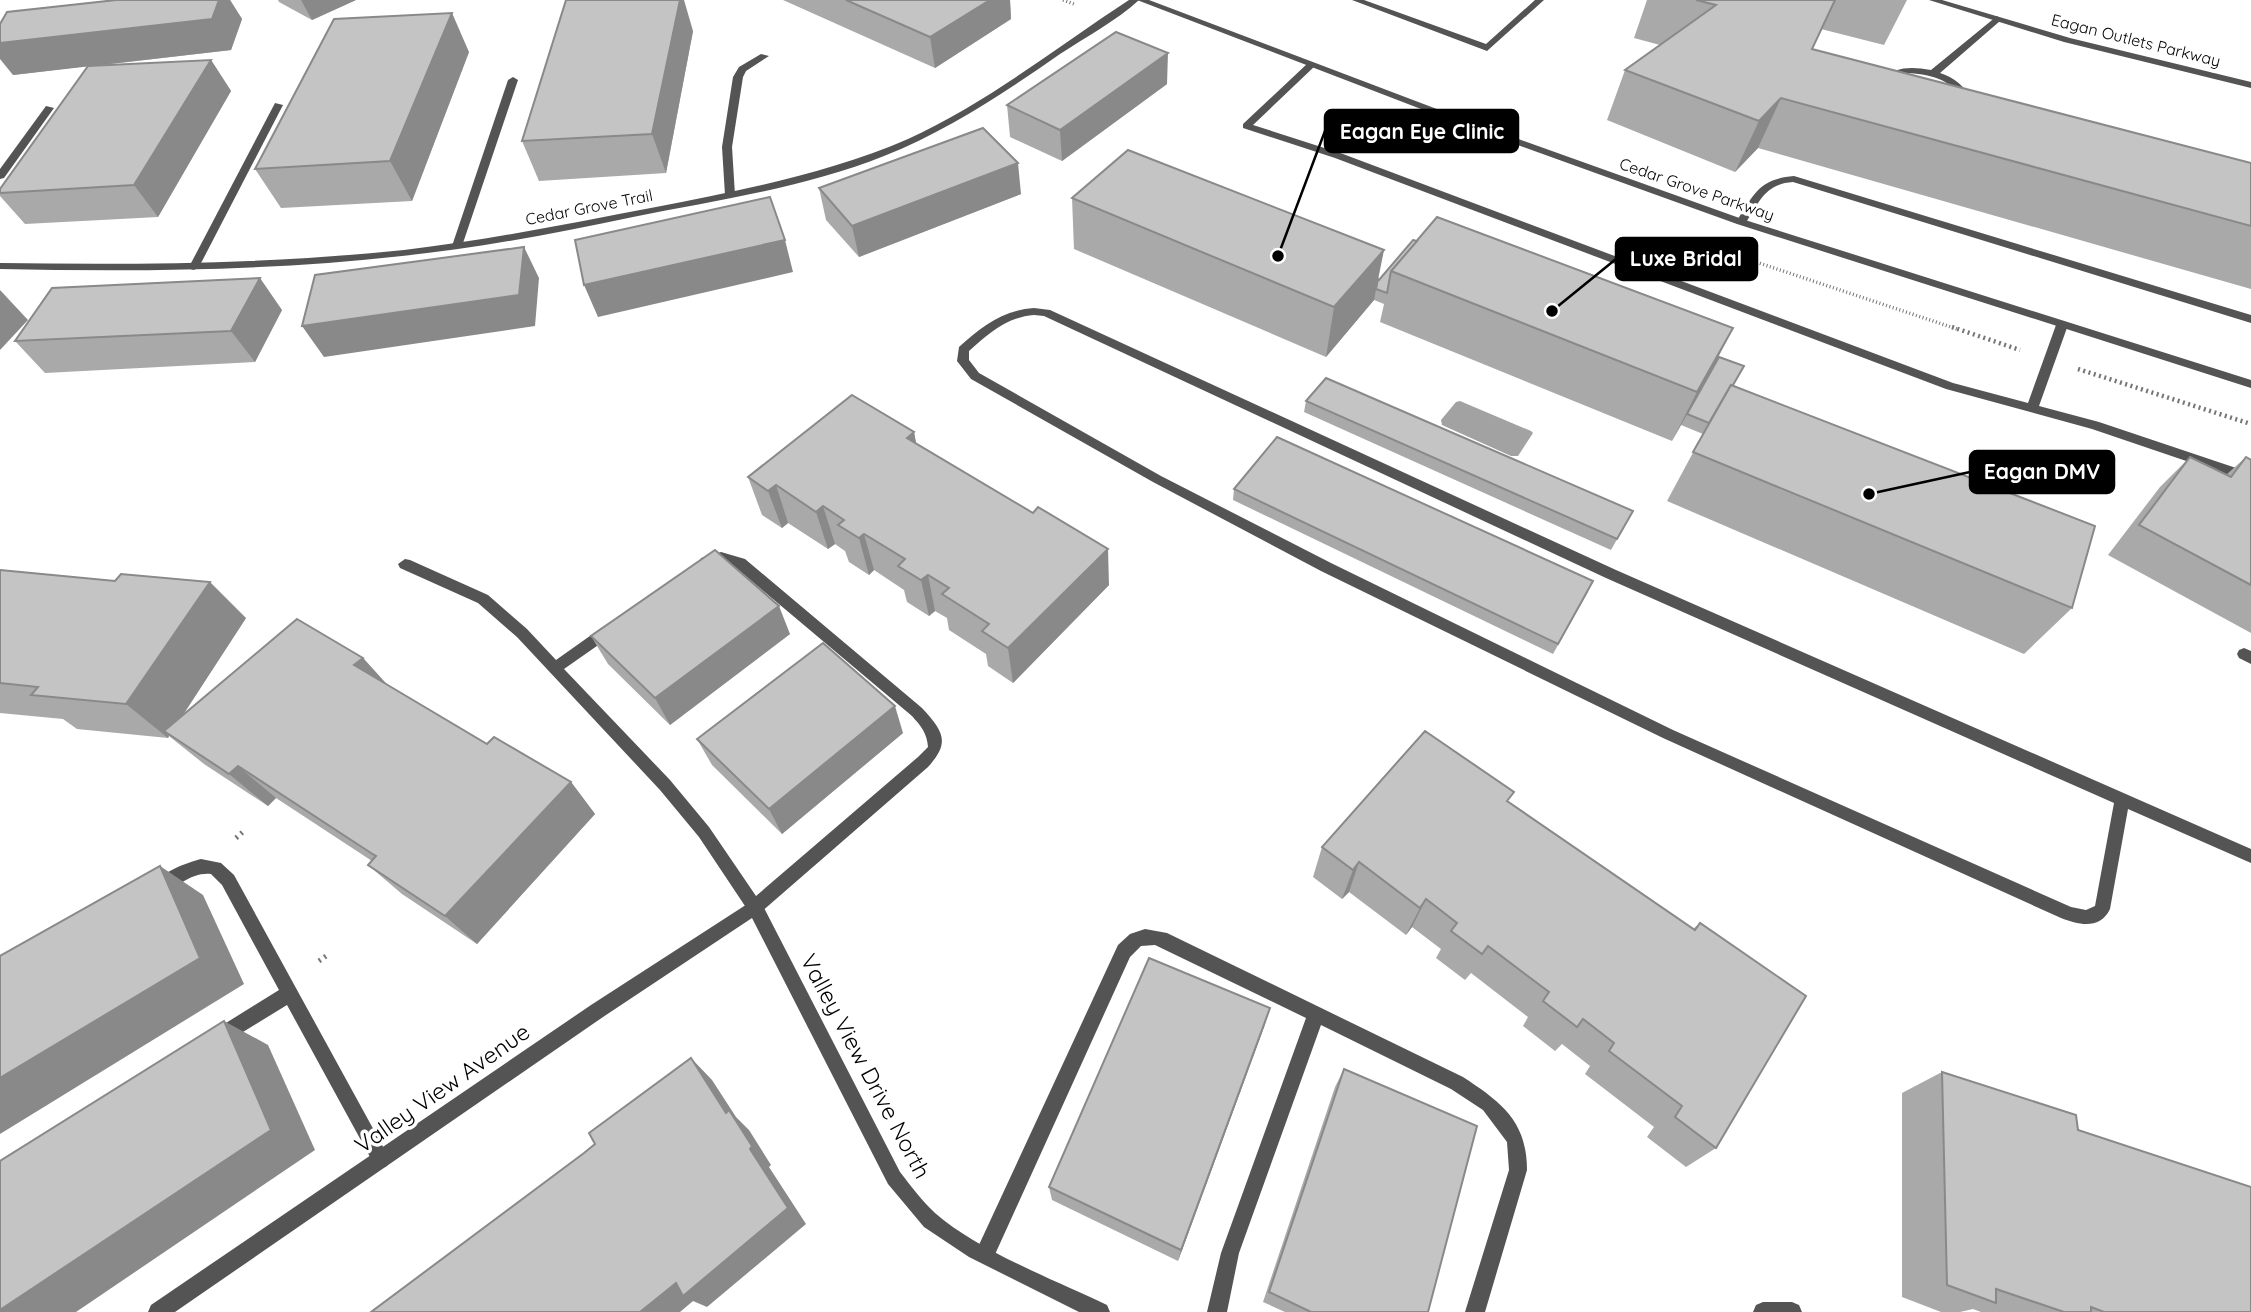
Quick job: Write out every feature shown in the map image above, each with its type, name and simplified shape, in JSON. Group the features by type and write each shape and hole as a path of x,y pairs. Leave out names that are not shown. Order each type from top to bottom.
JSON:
{"street":[{"name":"Cedar Grove Parkway","path":"1138,0 1741,222 2251,384"},
{"name":"Cedar Grove Trail","path":"0,266 113,269 194,267 279,263 457,246 533,235 730,195 880,155 929,133 978,105 1138,0"},
{"path":"1356,0 1487,48 1540,0"},
{"name":"Eagan Outlets Parkway","path":"1933,0 2067,40 2251,85"},
{"path":"1934,73 1957,85 1964,92 1967,99 1965,106 1949,114 1921,113 1895,102 1882,88 1882,81 1895,72 1906,70 1934,73 1997,19"},
{"path":"730,195 727,147 738,77 742,69 764,56"},
{"path":"1311,65 1246,126 1339,156 1950,386 2120,433 2251,478"},
{"path":"457,246 513,80"},
{"path":"194,267 278,105"},
{"path":"0,176 49,108"},
{"path":"1741,222 1765,186 1775,179 1794,179 2251,319"},
{"path":"2122,801 2102,909 2090,918 2067,914 1668,734 1268,539 975,376 963,361 963,351 1008,316 1025,311 1046,313 1461,506 2251,856"},
{"path":"2032,408 2062,325"},
{"name":"Valley View Avenue","path":"158,1312 597,1011 755,907 935,749 936,738 931,727 917,712 740,563 721,557 696,569"},
{"name":"Valley View Drive North","path":"405,564 483,599 556,667 665,785 704,832 755,907 894,1178 915,1206 936,1225 985,1254 1100,1312"},
{"path":"556,667 621,622"},
{"path":"149,892 189,871 203,867 215,868 228,880 381,1160"},
{"path":"985,1254 1129,943 1148,936 1161,938 1474,1093 1497,1113 1515,1139 1518,1170 1475,1312"},
{"path":"208,1044 289,993"},
{"path":"1217,1312 1230,1253 1316,1014"},
{"path":"1763,1312 1792,1312"}],"path":[{"path":"236,838 244,831"},
{"path":"319,961 328,954"}],"shaded area":[{"path":"1460,401 1531,431 1533,433 1518,456 1511,456 1442,425 1441,420 1456,402"}],"building":[{"path":"116,0 219,0 212,19 0,43 0,24 7,12"},
{"path":"566,0 680,0 652,134 522,141"},
{"path":"846,0 990,0 930,37"},
{"path":"1696,0 1835,0 1812,49 2251,163 2251,226 1781,98 1759,121 1625,70 1716,5"},
{"path":"452,13 390,161 255,169 334,19"},
{"path":"1116,32 1168,53 1060,130 1007,105"},
{"path":"211,60 134,185 0,193 0,189 88,66"},
{"path":"983,128 1018,163 852,226 819,188"},
{"path":"1128,150 1384,250 1334,307 1072,198"},
{"path":"770,197 785,240 584,285 575,240"},
{"path":"1437,217 1733,328 1697,392 1391,271"},
{"path":"1413,240 1417,241 1391,271 1387,293 1376,289 1378,279"},
{"path":"524,247 519,295 302,326 315,275"},
{"path":"260,278 231,331 15,341 52,288"},
{"path":"1719,357 1744,366 1709,423 1687,414"},
{"path":"1326,378 1633,511 1617,539 1306,401"},
{"path":"1731,385 2095,526 2072,608 1693,452"},
{"path":"852,395 914,432 907,438 1033,513 1038,507 1108,549 1008,648 982,631 989,624 942,594 949,588 928,575 921,580 898,566 905,559 864,534 859,538 838,525 844,520 823,506 816,512 776,485 768,491 748,477"},
{"path":"1277,437 1593,581 1558,644 1234,489"},
{"path":"2190,457 2231,477 2246,457 2251,460 2251,585 2139,525"},
{"path":"715,550 779,606 655,698 591,636"},
{"path":"0,570 115,581 121,574 210,582 126,704 31,695 38,687 0,683"},
{"path":"297,619 363,658 354,665 487,744 494,737 571,782 445,916 368,865 376,856 238,766 229,774 164,731"},
{"path":"823,643 895,706 769,809 697,739"},
{"path":"1425,731 1514,792 1507,801 1695,930 1700,923 1806,996 1716,1148 1675,1117 1682,1106 1609,1051 1614,1043 1583,1019 1577,1027 1543,1001 1549,992 1488,946 1482,954 1451,931 1457,923 1426,899 1420,908 1359,862 1353,870 1322,847"},
{"path":"160,866 200,958 0,1078 0,956"},
{"path":"1149,958 1270,1008 1181,1250 1049,1187"},
{"path":"224,1021 271,1130 0,1310 0,1161"},
{"path":"691,1058 726,1113 729,1110 752,1146 750,1149 788,1208 683,1296 676,1283 640,1312 371,1312 584,1153 595,1144 589,1133"},
{"path":"1344,1069 1477,1126 1428,1312 1311,1312 1269,1292"},
{"path":"1942,1072 2076,1115 2078,1130 2251,1187 2251,1312 2104,1312 2091,1307 2091,1312 2064,1312 1996,1289 1996,1303 1947,1285"}],"place":[{"name":"Eagan Eye Clinic","path":"1278,256"},
{"name":"Luxe Bridal","path":"1552,311"},
{"name":"Eagan DMV","path":"1869,494"}]}
